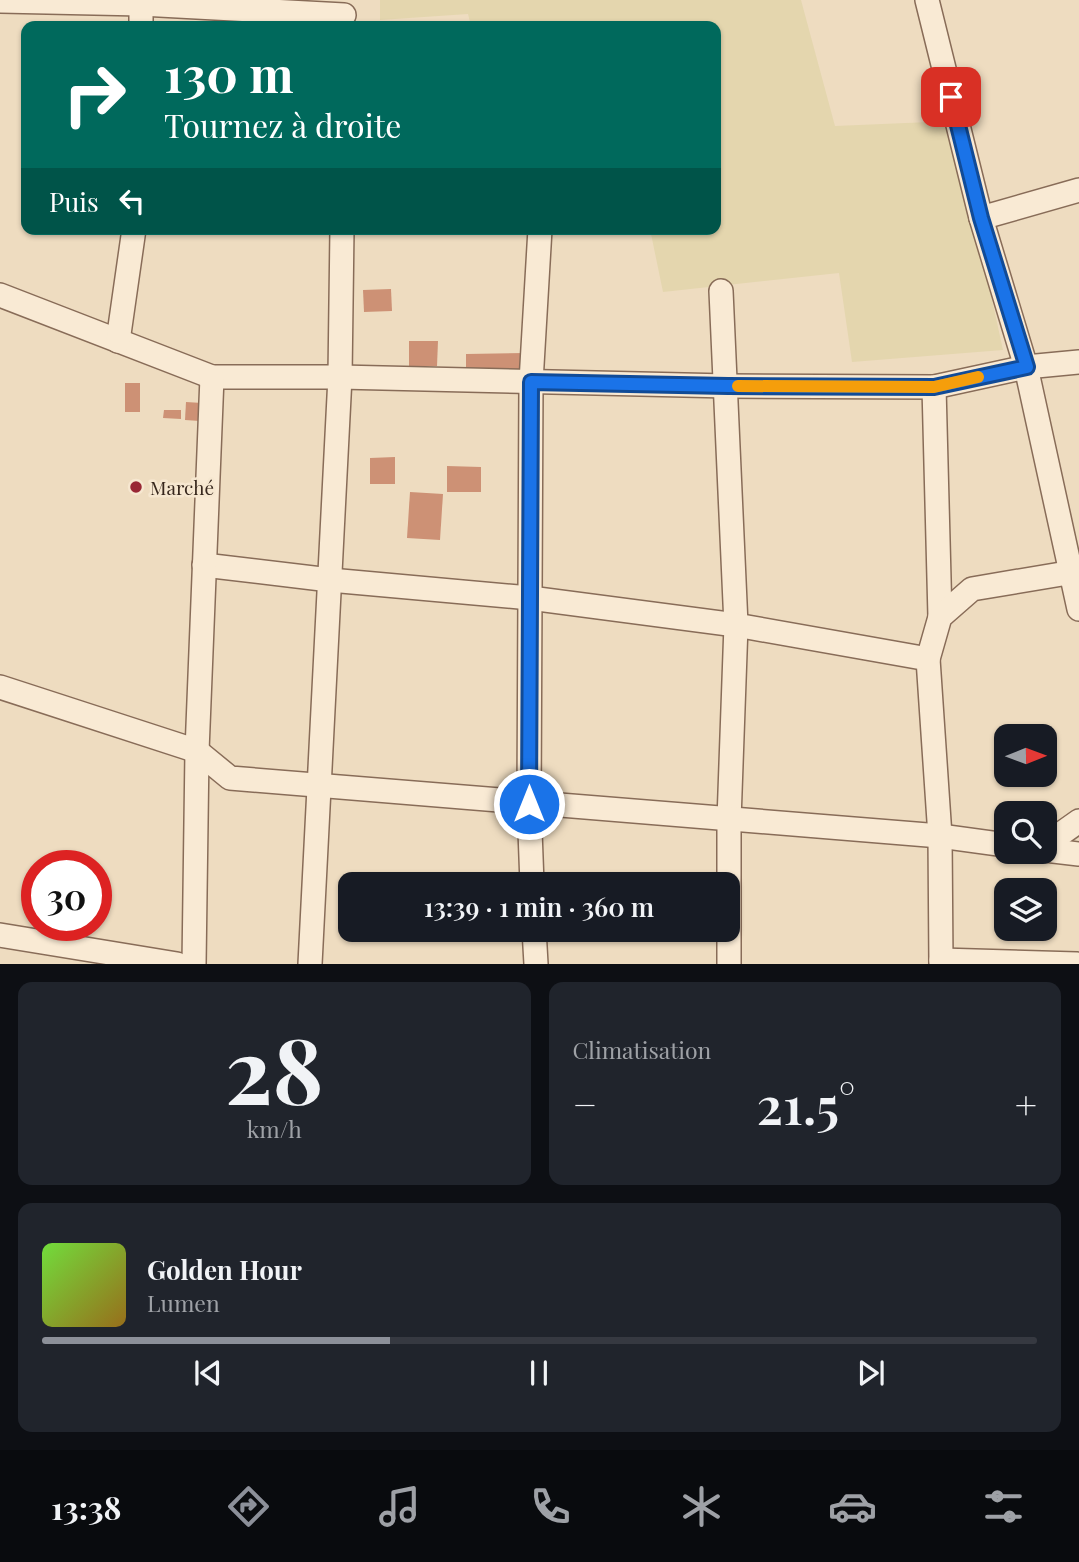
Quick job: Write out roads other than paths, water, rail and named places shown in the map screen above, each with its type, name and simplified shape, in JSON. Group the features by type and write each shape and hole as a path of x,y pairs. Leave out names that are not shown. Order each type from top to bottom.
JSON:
{"street":[{"path":"927,0 981,218 1027,367 1075,571 1079,609"},
{"path":"0,1 141,10 344,14"},
{"path":"981,218 1079,190"},
{"path":"118,341 133,235"},
{"path":"310,964 340,377 342,235"},
{"path":"532,872 529,804 531,382 540,235"},
{"path":"721,291 736,625 729,820 729,964"},
{"path":"0,295 212,377 934,387 1027,367 1079,362"},
{"path":"194,964 197,751 212,377"},
{"path":"934,387 940,617 928,659 940,836 941,962 1077,964"},
{"path":"204,565 330,580 530,598 736,625 928,659"},
{"path":"940,617 972,589 1075,571"},
{"path":"0,687 197,751 230,778 940,836 994,843"},
{"path":"1057,838 1079,821"},
{"path":"1057,849 1079,854"},
{"path":"0,934 177,964"},
{"path":"535,942 536,964"}],"place":[{"name":"Marché","path":"136,487"}]}
